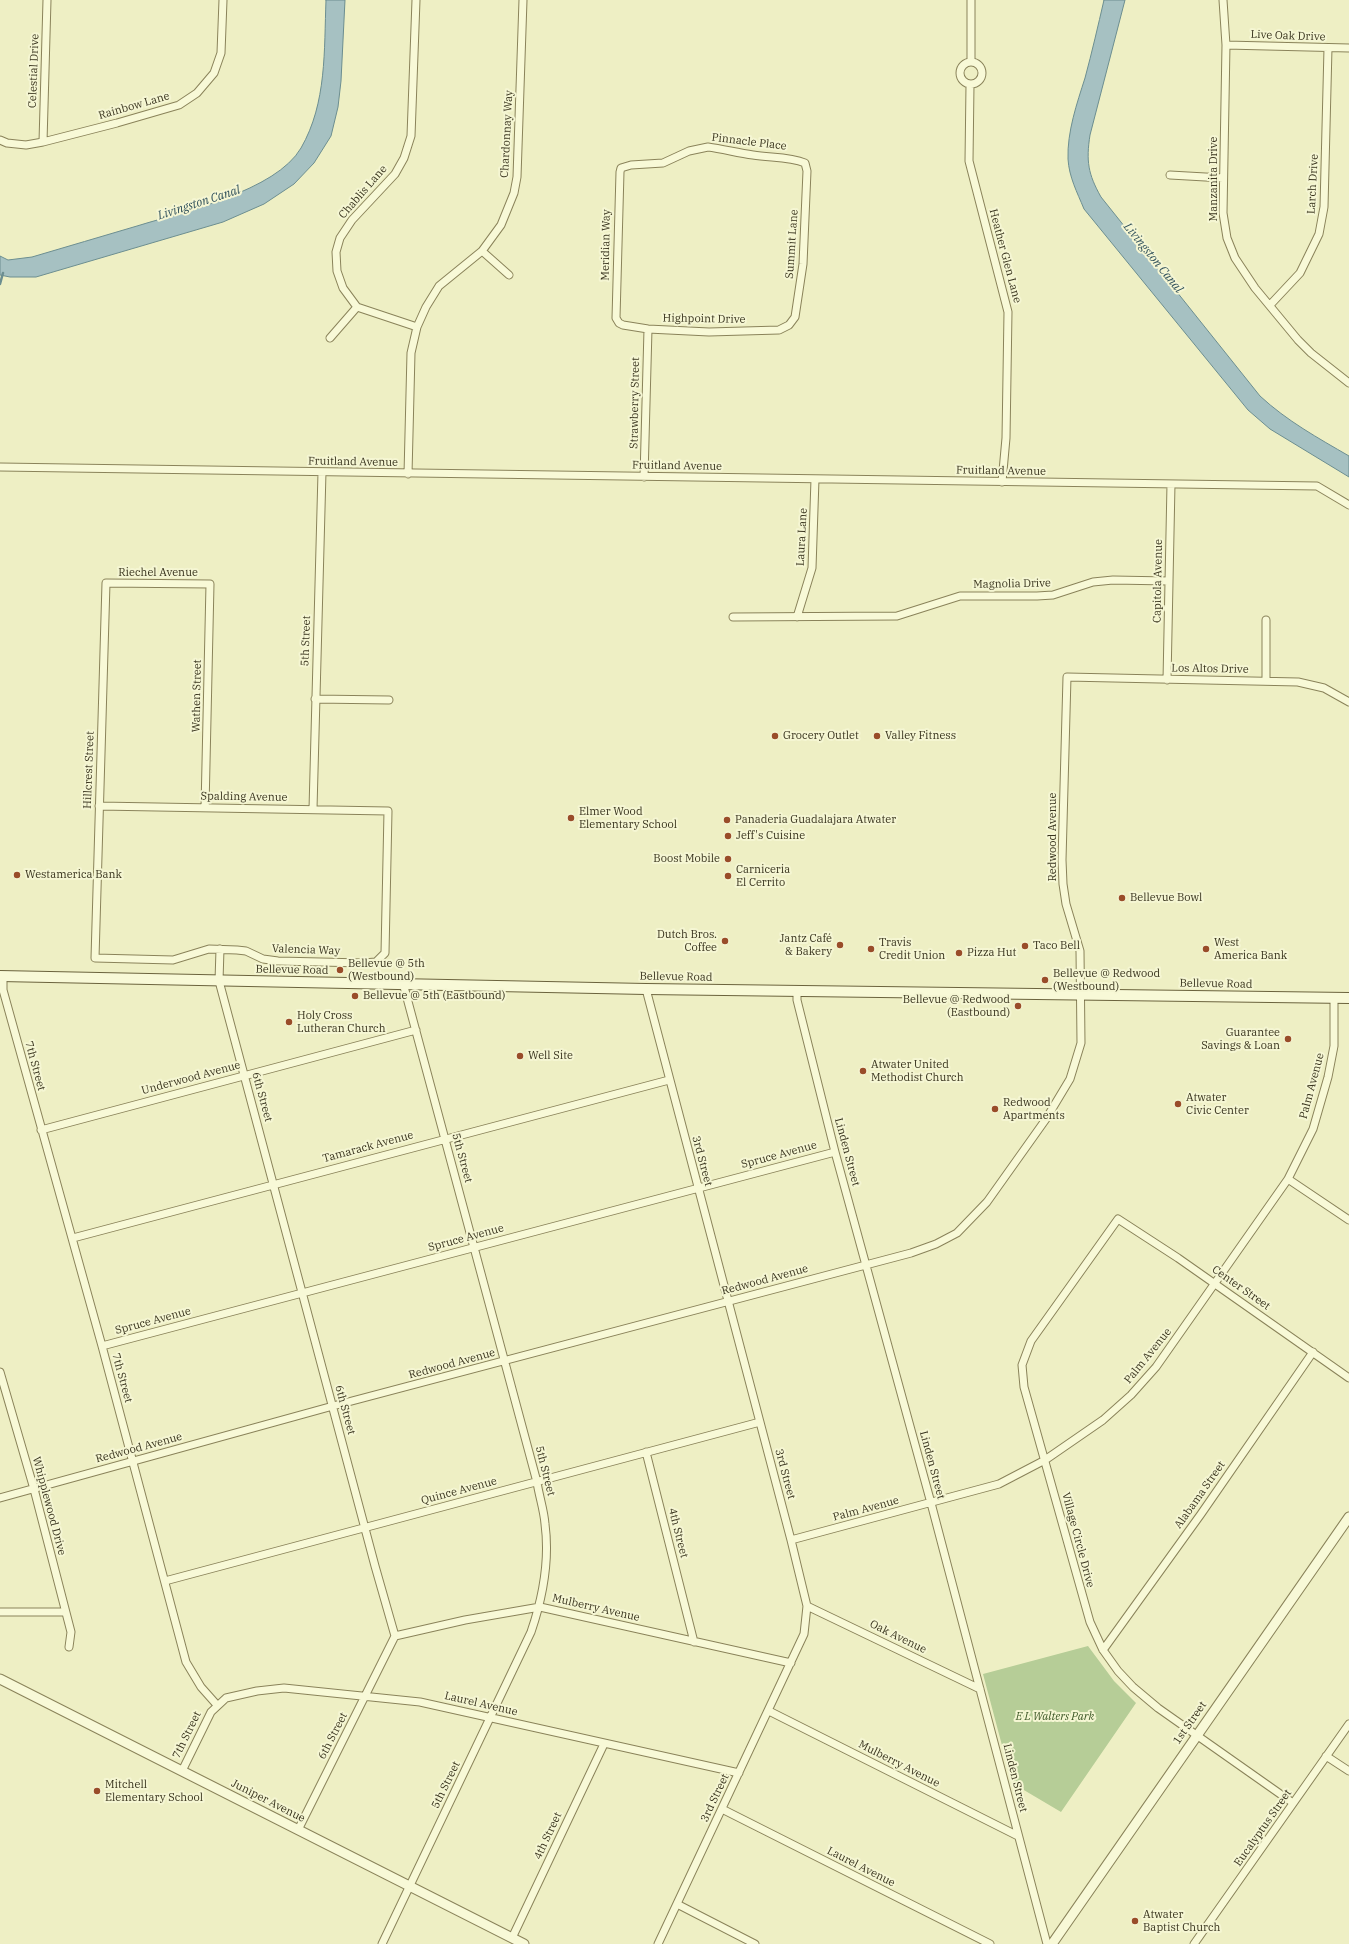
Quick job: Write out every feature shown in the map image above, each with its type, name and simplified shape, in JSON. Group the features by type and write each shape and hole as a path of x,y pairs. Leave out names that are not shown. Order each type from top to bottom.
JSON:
{"main road":[{"name":"Bellevue Road","path":"1,977 403,983 646,989 1349,998"}],"street":[{"name":"Celestial Drive","path":"43,142 47,0"},
{"name":"Rainbow Lane","path":"0,140 6,143 26,145 43,142 117,124 179,105 197,93 214,73 221,53 223,0"},
{"name":"Chablis Lane","path":"357,307 344,288 337,271 336,252 340,238 352,220 395,174 404,158 411,136 416,0"},
{"name":"Chardonnay Way","path":"408,474 411,353 416,327 439,286 482,251 501,225 514,193 517,177 524,0"},
{"path":"971,0 971,62"},
{"name":"Manzanita Drive","path":"1223,0 1226,45 1223,213 1227,238 1242,270 1286,327 1302,344 1349,383"},
{"name":"Live Oak Drive","path":"1226,45 1349,48"},
{"name":"Larch Drive","path":"1270,305 1300,273 1314,248 1322,221 1328,48"},
{"path":"971,62 979,66 982,72 981,78 978,82 970,85 962,80 960,72 963,65 971,62"},
{"name":"Heather Glen Lane","path":"970,85 969,161 1008,312 1006,438 1002,482"},
{"name":"Pinnacle Place","path":"622,168 663,163 689,150 708,147 728,149 751,155 797,159 805,163"},
{"name":"Summit Lane","path":"789,325 795,317 803,264 807,171 805,163"},
{"name":"Meridian Way","path":"619,323 616,318 617,260 620,172 622,168"},
{"path":"1170,175 1223,178"},
{"path":"482,251 509,275"},
{"path":"330,338 357,307 416,327"},
{"name":"Highpoint Drive","path":"619,323 624,326 648,329 709,332 779,330 789,325"},
{"name":"Strawberry Street","path":"644,477 648,329"},
{"name":"Fruitland Avenue","path":"0,467 1317,486 1349,505"},
{"name":"5th Street","path":"313,810 322,472"},
{"name":"Laura Lane","path":"797,617 812,568 815,479"},
{"name":"Capitola Avenue","path":"1167,680 1171,484"},
{"name":"Magnolia Drive","path":"733,617 897,616 960,596 1053,595 1093,582 1113,580 1169,581"},
{"name":"Riechel Avenue","path":"106,583 210,584"},
{"name":"Hillcrest Street","path":"95,958 106,583"},
{"name":"Wathen Street","path":"205,808 210,584"},
{"path":"1266,620 1266,681"},
{"name":"Los Altos Drive","path":"1067,677 1298,682 1324,688 1348,698"},
{"name":"Redwood Avenue","path":"0,1498 333,1406 505,1362 911,1253 936,1244 957,1233 987,1202 1046,1119 1070,1079 1081,1043 1080,951 1066,904 1062,860 1067,677"},
{"path":"315,699 389,700"},
{"name":"Spalding Avenue","path":"99,806 388,811 385,953 376,962"},
{"name":"Valencia Way","path":"95,958 173,960 209,949 246,951 263,959 278,961 376,962"},
{"name":"6th Street","path":"220,950 219,981 364,1527 395,1636 298,1830"},
{"name":"7th Street","path":"1,977 3,990 102,1346 186,1662 201,1688 216,1705 211,1712 182,1771"},
{"name":"5th Street","path":"382,1944 528,1639 540,1607 547,1556 545,1523 537,1482 403,983"},
{"name":"3rd Street","path":"646,989 807,1606 804,1634 791,1664 658,1944"},
{"name":"Linden Street","path":"797,991 797,1000 835,1152 931,1503 1047,1944"},
{"name":"Palm Avenue","path":"791,1540 999,1484 1045,1460 1103,1420 1131,1395 1156,1367 1288,1179 1312,1129 1328,1077 1334,1046 1334,998"},
{"name":"Underwood Avenue","path":"41,1130 416,1030"},
{"name":"Tamarack Avenue","path":"72,1238 445,1138 669,1080"},
{"name":"Spruce Avenue","path":"102,1346 835,1152"},
{"path":"1288,1179 1349,1220"},
{"name":"Center Street","path":"1118,1219 1178,1258 1349,1378"},
{"name":"Village Circle Drive","path":"1118,1219 1031,1341 1022,1365 1024,1387 1090,1622 1103,1650 1118,1671 1133,1687 1158,1708 1293,1803"},
{"name":"Alabama Street","path":"1103,1650 1313,1352"},
{"name":"Whipplewood Drive","path":"0,1372 34,1489 71,1632 69,1647"},
{"name":"Quince Avenue","path":"165,1581 760,1422"},
{"name":"4th Street","path":"646,1452 694,1642"},
{"name":"1st Street","path":"1052,1944 1349,1517"},
{"name":"Oak Avenue","path":"807,1606 980,1689"},
{"name":"Mulberry Avenue","path":"395,1636 465,1620 540,1607 791,1664"},
{"path":"0,1612 65,1612"},
{"name":"Juniper Avenue","path":"0,1679 524,1944"},
{"name":"Laurel Avenue","path":"216,1705 226,1698 257,1691 284,1688 420,1702 739,1773"},
{"name":"Mulberry Avenue","path":"769,1710 1018,1836"},
{"name":"Eucalyptus Street","path":"1194,1944 1349,1724"},
{"name":"4th Street","path":"512,1938 604,1744"},
{"path":"1326,1756 1349,1770"},
{"name":"Laurel Avenue","path":"722,1809 990,1944"},
{"path":"677,1904 755,1944"}],"green space":[{"name":"E L Walters Park","path":"1088,1646 1114,1681 1136,1703 1061,1812 1012,1783 983,1674"}],"water":[{"path":"326,0 345,0 341,81 338,107 331,136 314,163 294,184 264,204 223,222 36,277 10,277 0,275 0,256 8,260 32,257 202,207 250,188 271,176 289,163 301,148 316,113 320,95 324,57"},
{"path":"1104,0 1125,0 1090,135 1088,152 1089,167 1093,181 1101,197 1260,396 1270,405 1314,436 1349,456 1349,477 1270,429 1248,410 1084,209 1070,172 1068,159 1069,138 1073,118 1088,68"}],"waterway":[{"path":"0,284 3,273"}],"place":[{"name":"Grocery Outlet","path":"775,736"},
{"name":"Valley Fitness","path":"877,736"},
{"name":"Elmer Wood Elementary School","path":"571,818"},
{"name":"Panaderia Guadalajara Atwater","path":"727,820"},
{"name":"Jeff's Cuisine","path":"728,836"},
{"name":"Boost Mobile","path":"728,859"},
{"name":"Westamerica Bank","path":"17,875"},
{"name":"Carniceria El Cerrito","path":"728,876"},
{"name":"Bellevue Bowl","path":"1122,898"},
{"name":"Dutch Bros. Coffee","path":"725,941"},
{"name":"Jantz Café & Bakery","path":"840,945"},
{"name":"Taco Bell","path":"1025,946"},
{"name":"Travis Credit Union","path":"871,949"},
{"name":"West America Bank","path":"1206,949"},
{"name":"Pizza Hut","path":"959,953"},
{"name":"Bellevue @ 5th (Westbound)","path":"340,970"},
{"name":"Bellevue @ Redwood (Westbound)","path":"1045,980"},
{"name":"Bellevue @ 5th (Eastbound)","path":"355,996"},
{"name":"Bellevue @ Redwood (Eastbound)","path":"1018,1006"},
{"name":"Holy Cross Lutheran Church","path":"289,1022"},
{"name":"Guarantee Savings & Loan","path":"1288,1039"},
{"name":"Well Site","path":"520,1056"},
{"name":"Atwater United Methodist Church","path":"863,1071"},
{"name":"Atwater Civic Center","path":"1178,1104"},
{"name":"Redwood Apartments","path":"995,1109"},
{"name":"Mitchell Elementary School","path":"97,1791"},
{"name":"Atwater Baptist Church","path":"1135,1921"}],"water label":[{"name":"Livingston Canal","path":"199,203"},
{"name":"Livingston Canal","path":"1153,258"}]}
